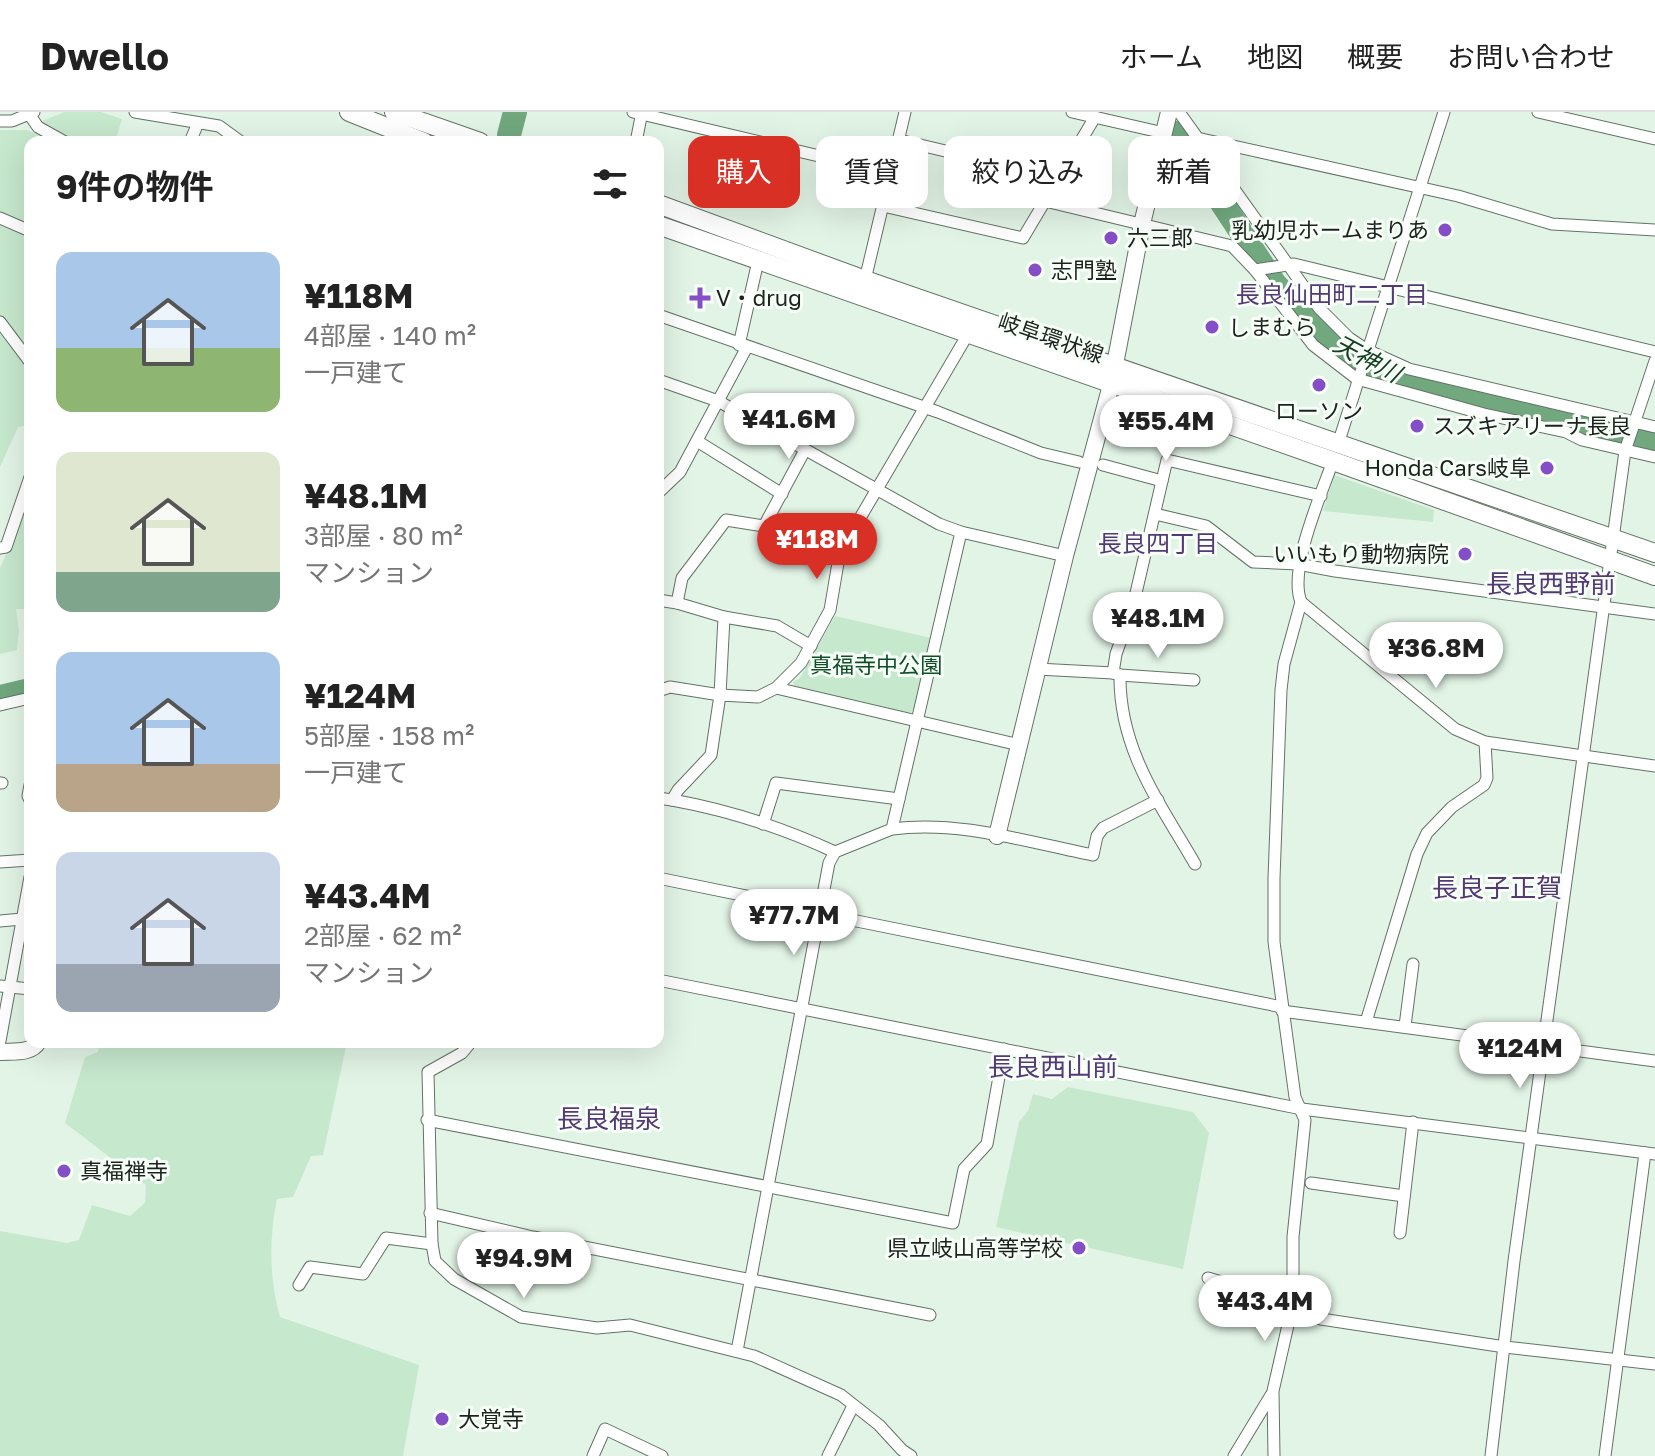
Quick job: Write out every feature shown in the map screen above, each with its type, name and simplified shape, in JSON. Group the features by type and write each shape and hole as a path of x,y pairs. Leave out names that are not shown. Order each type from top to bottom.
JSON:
{"main road":[{"path":"349,112 409,136"},
{"path":"394,112 463,136"},
{"name":"岐阜環状線","path":"664,206 865,280 1115,365 1610,561 1655,576"},
{"name":"岐阜環状線","path":"664,227 858,293 1111,385 1655,553"}],"street":[{"path":"135,112 219,126 233,136"},
{"path":"900,136 905,112"},
{"path":"1072,112 1164,133"},
{"path":"997,836 1065,556 1111,385 1142,224 1169,112"},
{"path":"1179,112 1196,136"},
{"path":"1444,112 1298,564 1298,594 1301,602 1455,729 1485,742 1655,766"},
{"path":"1538,112 1655,139"},
{"path":"0,121 12,121 32,113 38,127 54,136"},
{"path":"637,136 639,113 816,155"},
{"path":"1084,136 1095,117"},
{"path":"193,136 198,123"},
{"path":"1240,148 1458,196 1552,224 1655,230"},
{"path":"1240,200 1319,308 1366,352 1409,369 1655,427"},
{"path":"865,280 883,208"},
{"path":"892,208 1023,238 1041,208"},
{"path":"1075,208 1232,246 1256,269 1313,345 1358,376 1484,414 1566,432 1582,440 1655,457"},
{"path":"0,218 24,228"},
{"path":"664,487 680,472 743,346 758,261"},
{"path":"1256,269 1285,264 1655,352"},
{"path":"664,317 1041,453 1079,462"},
{"path":"0,322 24,354"},
{"path":"664,689 670,687 758,697 776,688 801,663 830,610 838,563 876,490 968,334"},
{"path":"1491,1456 1543,1047 1625,450 1655,361"},
{"path":"664,382 718,401 939,524 1065,556"},
{"path":"697,441 782,494"},
{"path":"677,603 682,578 726,520 764,526 805,450"},
{"path":"1195,864 1134,757 1119,702 1116,674 1116,654 1133,606 1167,460 1321,496"},
{"path":"1103,465 1162,481"},
{"path":"0,548 6,547 24,494"},
{"path":"1155,514 1206,526 1253,562 1298,564 1655,614"},
{"path":"892,829 961,532"},
{"path":"664,601 724,617 777,626 811,646"},
{"path":"1274,1456 1273,1391 1293,1303 1293,1237 1305,1120 1295,1097 1274,942 1284,664 1301,602"},
{"path":"672,800 711,755 720,695 724,617"},
{"path":"1037,669 1194,680"},
{"path":"776,688 1019,745"},
{"path":"0,705 24,699"},
{"path":"1366,1022 1417,854 1427,833 1452,807 1484,785 1487,778 1485,742"},
{"path":"763,824 776,783 899,799"},
{"path":"664,799 709,807 835,852"},
{"path":"737,1351 829,863 835,852 892,829 913,826 954,827 1093,855 1097,836 1103,828 1158,800"},
{"path":"0,862 24,860"},
{"path":"664,879 1282,1009 1655,1061"},
{"path":"0,1041 5,986 24,908"},
{"path":"0,921 22,919"},
{"path":"1405,1026 1413,964"},
{"path":"664,981 1302,1109 1650,1154 1605,1456"},
{"path":"0,1052 31,1048"},
{"path":"466,1048 428,1072 432,1244 435,1261 442,1269 521,1317 597,1328 630,1325 737,1351 786,1369 841,1395 911,1456"},
{"path":"427,1120 953,1223 964,1169 987,1144 1004,1049"},
{"path":"1400,1233 1413,1122"},
{"path":"1311,1183 1404,1196"},
{"path":"430,1213 533,1237 930,1315"},
{"path":"299,1285 310,1267 363,1274 386,1238 432,1244"},
{"path":"1208,1278 1293,1303 1321,1319 1505,1347 1655,1364"},
{"path":"1234,1456 1273,1391"},
{"path":"828,1456 853,1406"},
{"path":"593,1456 605,1429 662,1456"}],"green space":[{"path":"65,112 101,112 122,119 117,136 64,136 40,122"},
{"path":"0,130 27,130 41,136 24,136 24,426 18,427 0,467"},
{"path":"1334,475 1434,510 1433,522 1323,511"},
{"path":"24,514 24,609 16,609 19,631 17,650 0,654 0,568"},
{"name":"真福寺中公園","path":"835,616 931,638 914,710 909,713 795,687 793,682 800,678"},
{"path":"99,1048 346,1048 323,1155 311,1156 293,1197 277,1199 272,1243 274,1288 280,1317 419,1365 403,1456 0,1456 0,1231 67,1243 79,1240 92,1205 130,1216 145,1203 146,1185 65,1123 85,1057 98,1052"},
{"path":"1068,1087 1193,1112 1209,1133 1183,1269 996,1227 1019,1122 1028,1111 1033,1094 1052,1099"}],"waterway":[{"name":"天神川","path":"509,135 515,112"},
{"name":"天神川","path":"1176,133 1275,284 1332,345 1388,376 1655,441"},
{"name":"天神川","path":"0,697 24,691"}],"place":[{"name":"乳幼児ホームまりあ","path":"1445,230"},
{"name":"六三郎","path":"1111,238"},
{"name":"志門塾","path":"1035,270"},
{"name":"V・drug","path":"700,298"},
{"name":"しまむら","path":"1212,327"},
{"name":"ローソン","path":"1319,385"},
{"name":"スズキアリーナ長良","path":"1417,426"},
{"name":"Honda Cars岐阜","path":"1547,468"},
{"name":"いいもり動物病院","path":"1465,554"},
{"name":"真福禅寺","path":"64,1171"},
{"name":"県立岐山高等学校","path":"1079,1248"},
{"name":"大覚寺","path":"442,1419"}],"district":[{"name":"長良仙田町二丁目","path":"1332,295"},
{"name":"長良四丁目","path":"1158,544"},
{"name":"長良西野前","path":"1551,584"},
{"name":"長良子正賀","path":"1497,888"},
{"name":"長良西山前","path":"1053,1067"},
{"name":"長良福泉","path":"609,1119"}]}
